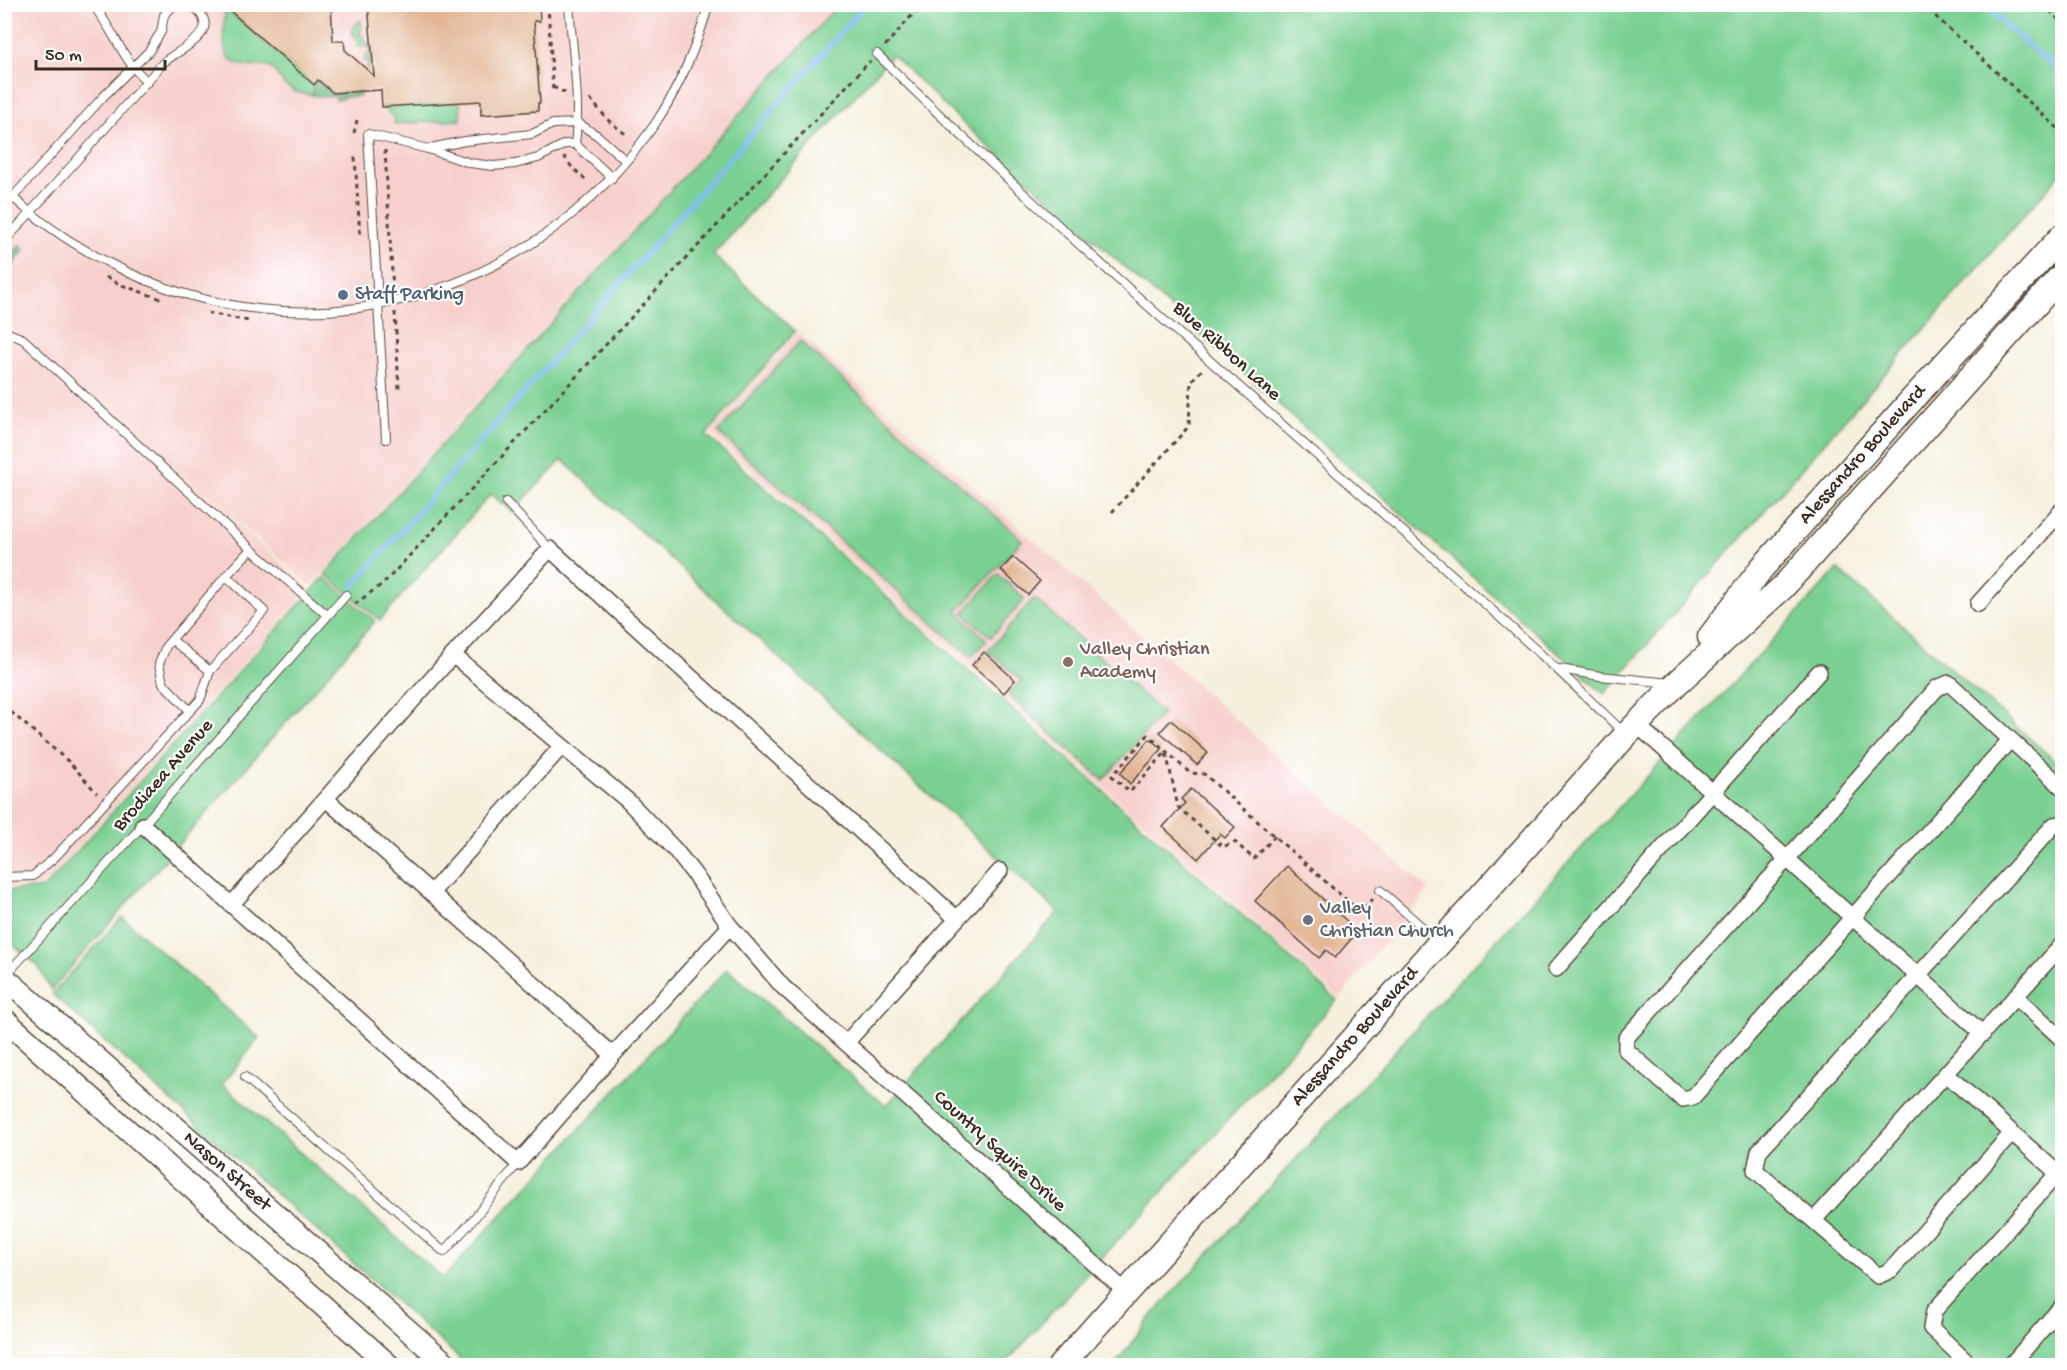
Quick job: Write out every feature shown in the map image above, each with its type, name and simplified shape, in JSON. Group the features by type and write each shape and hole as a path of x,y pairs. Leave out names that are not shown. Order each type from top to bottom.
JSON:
{"main road":[{"name":"Alessandro Boulevard","path":"1676,684 1761,570 1909,403 2062,236"},
{"name":"Alessandro Boulevard","path":"1060,1365 1631,730 1676,684 1783,587 2062,275"},
{"name":"Nason Street","path":"5,977 449,1365"},
{"name":"Nason Street","path":"4,1020 390,1365"}],"street":[{"path":"1978,603 2062,510"},
{"path":"232,904 550,549 957,919"},
{"name":"Country Squire Drive","path":"453,655 628,801 676,851 730,926 783,987 1125,1291"},
{"path":"1556,969 1819,672"},
{"path":"2010,740 1694,1097 1682,1099 1626,1050 1626,1038 1787,860 1937,688 1949,683 2062,787"},
{"path":"1631,730 1711,792 1983,1034"},
{"path":"431,893 562,746"},
{"path":"326,799 613,1055"},
{"path":"2012,1133 1891,1270 1878,1276 1755,1170 1759,1151 2054,825 2062,824"},
{"path":"143,825 518,1163 730,926"},
{"path":"846,1043 1000,872"},
{"path":"1814,1221 2062,945"},
{"path":"2016,997 2062,1039"},
{"path":"1946,1074 2060,1175 1934,1311 1931,1328 1971,1365"},
{"path":"2015,1364 2062,1306"}],"lane":[{"path":"92,4 100,13 131,67 148,82"},
{"path":"4,207 131,67 149,51 161,32 164,15 175,4"},
{"path":"4,242 164,62 176,52 195,43 202,32 203,19 190,4"},
{"path":"569,4 577,98 578,123 575,144"},
{"path":"4,189 62,237 142,280 182,294 260,310 301,312 394,303 459,281 502,262 557,228 612,178 656,122 692,54 709,4"},
{"name":"Blue Ribbon Lane","path":"877,54 949,125 1211,361 1631,730"},
{"path":"428,149 465,141 532,134 553,124 578,123 598,136 626,161"},
{"path":"386,439 368,134 428,149 470,163 494,166 538,158 565,144 575,144 612,178"},
{"path":"4,334 8,333 23,339 251,549 327,615"},
{"path":"506,502 550,549"},
{"path":"190,711 163,683 159,664 166,646 251,549"},
{"path":"4,877 33,876 55,857 200,700 210,670 264,611 226,576"},
{"name":"Brodiaea Avenue","path":"5,977 346,595"},
{"path":"172,640 210,670"},
{"path":"1559,669 1676,684"},
{"path":"1380,890 1439,942"},
{"path":"245,1077 444,1252 518,1163"}],"path":[{"path":"548,4 553,90 577,98 590,99 610,122 639,145"},
{"path":"649,4 652,7 661,4"},
{"path":"327,615 359,603 385,582 922,4"},
{"path":"1922,4 2062,132"},
{"path":"2043,4 2062,23"},
{"path":"385,140 399,391"},
{"path":"1112,512 1190,426 1191,381 1211,361"},
{"path":"4,706 70,763 106,802"},
{"path":"1166,752 1130,792 1112,776 1148,735 1190,773 1204,774 1360,912 1380,890"},
{"path":"1166,752 1178,807 1222,847 1235,842 1254,859 1275,836"}],"shaded area":[{"path":"5,5 837,5 311,586 95,396 310,589 43,885 5,888"},
{"name":"Valley Christian Academy","path":"798,332 1429,890 1339,998 710,433"}],"green space":[{"path":"235,4 230,12 314,85 313,95 290,89 271,68 232,61 225,49 224,19 226,19 221,5"},
{"path":"838,5 2062,5 2062,172 1604,694 965,125 892,55 713,255 795,331 706,435 1337,1000 1004,1365 467,1365 52,994 122,917 259,1038 222,1084 443,1278 727,969 886,1106 1058,912 562,460 512,512 491,494 380,620 325,574"},
{"path":"360,20 362,25 360,33 373,51 367,74 371,92 366,82 368,62 364,60 367,53 370,54 370,49 366,45 364,48 357,45 358,42 352,34 353,28"},
{"path":"320,78 320,82 333,93 360,91 360,96 343,97 336,100 335,96 313,95 314,85"},
{"path":"460,102 461,120 394,124 394,117 382,107"},
{"path":"20,245 25,250 5,274 5,262"},
{"path":"800,341 1022,540 957,612 987,640 971,657 718,432"},
{"path":"1838,569 2062,767 2062,1365 1114,1366 1154,1313"},
{"path":"998,574 1025,599 991,637 963,613"},
{"path":"324,577 375,621 51,990 38,966 5,938 5,891 44,888"},
{"path":"1034,598 1163,713 1103,780 1008,695 1021,680 988,651"}],"building":[{"path":"222,4 331,4 333,41 344,41 345,50 374,76 368,4 539,4 540,21 534,21 540,103 538,103 538,111 481,115 481,101 382,107 381,90 333,93 318,80 314,85"},
{"path":"1013,557 1040,581 1028,595 1001,570"},
{"path":"984,652 1015,680 1004,693 972,665"},
{"path":"1171,720 1208,753 1197,765 1160,732"},
{"path":"1150,739 1162,749 1130,784 1120,773"},
{"path":"1191,789 1235,827 1225,838 1220,834 1198,859 1163,827 1185,803 1181,799"},
{"path":"1287,866 1350,924 1344,930 1352,938 1335,958 1326,950 1319,958 1255,901"}],"waterway":[{"path":"353,586 866,4"},
{"path":"1982,4 2062,75"}],"place":[{"name":"Staff Parking","path":"343,295"},
{"name":"Valley Christian Academy","path":"1068,662"},
{"name":"Valley Christian Church","path":"1308,920"}]}
